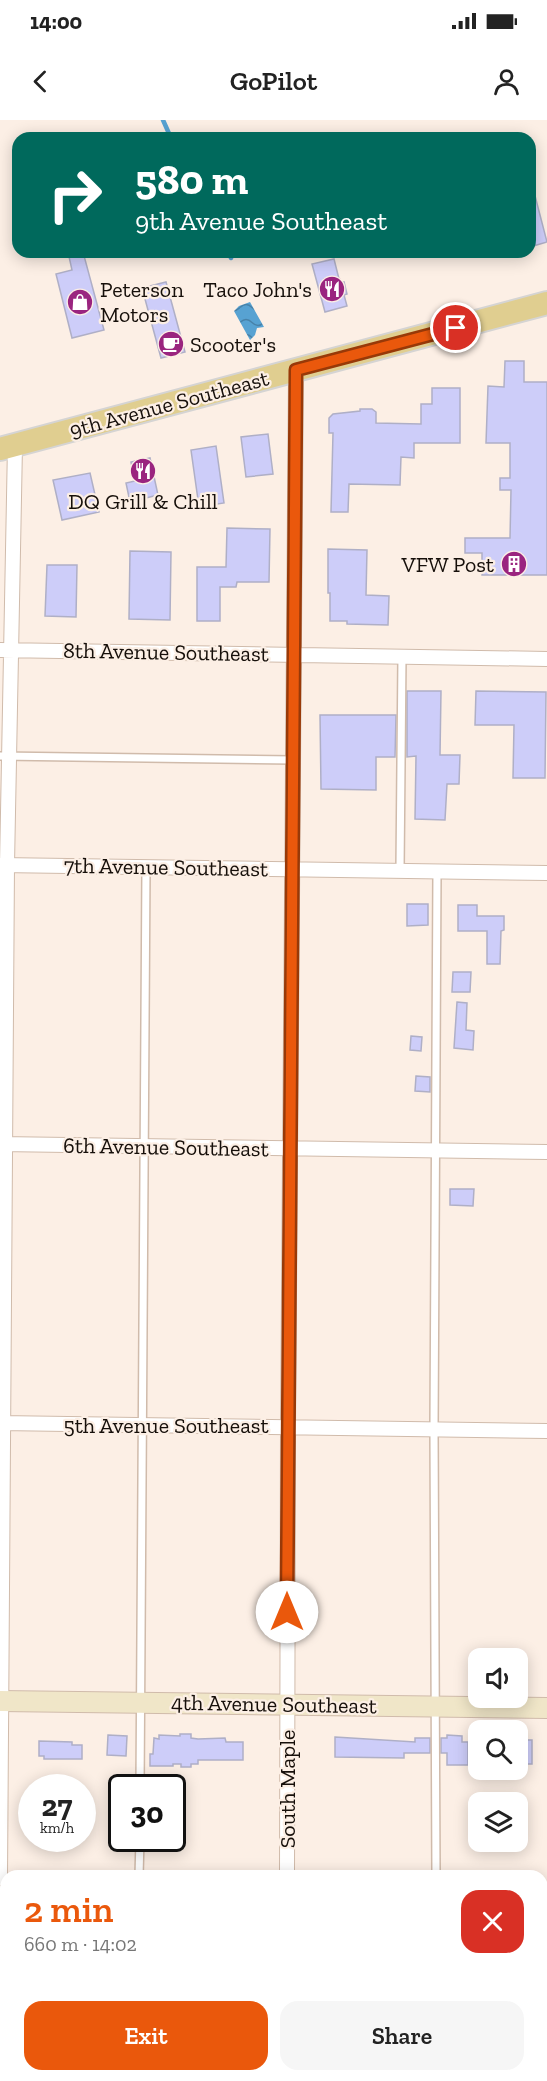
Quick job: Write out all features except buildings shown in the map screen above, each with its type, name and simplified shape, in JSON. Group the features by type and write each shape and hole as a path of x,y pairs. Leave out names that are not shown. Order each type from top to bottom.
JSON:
{"main road":[{"name":"9th Avenue Southeast","path":"7,447 547,303"}],"street":[{"name":"South Maple","path":"287,1870 291,868 296,370"},
{"path":"0,1870 7,447"},
{"name":"8th Avenue Southeast","path":"5,650 547,660"},
{"name":"7th Avenue Southeast","path":"4,865 547,873"},
{"name":"6th Avenue Southeast","path":"3,1144 547,1152"},
{"name":"5th Avenue Southeast","path":"1,1423 547,1431"},
{"name":"4th Avenue Southeast","path":"1,1701 547,1708"}],"lane":[{"path":"400,870 402,656"},
{"path":"4,756 293,760"},
{"path":"140,1774 146,867"},
{"path":"436,1870 434,1429 437,871"},
{"path":"139,1870 140,1852"}],"water":[{"path":"250,302 264,327 257,328 250,340 234,311 239,306"}],"waterway":[{"path":"163,120 168,132"}],"place":[{"name":"Taco John's","path":"332,289"},
{"name":"Peterson Motors","path":"80,302"},
{"name":"Scooter's","path":"171,344"},
{"name":"DQ Grill & Chill","path":"143,471"},
{"name":"VFW Post","path":"514,564"}],"route":[{"path":"287,1612 296,370 456,328"}]}
